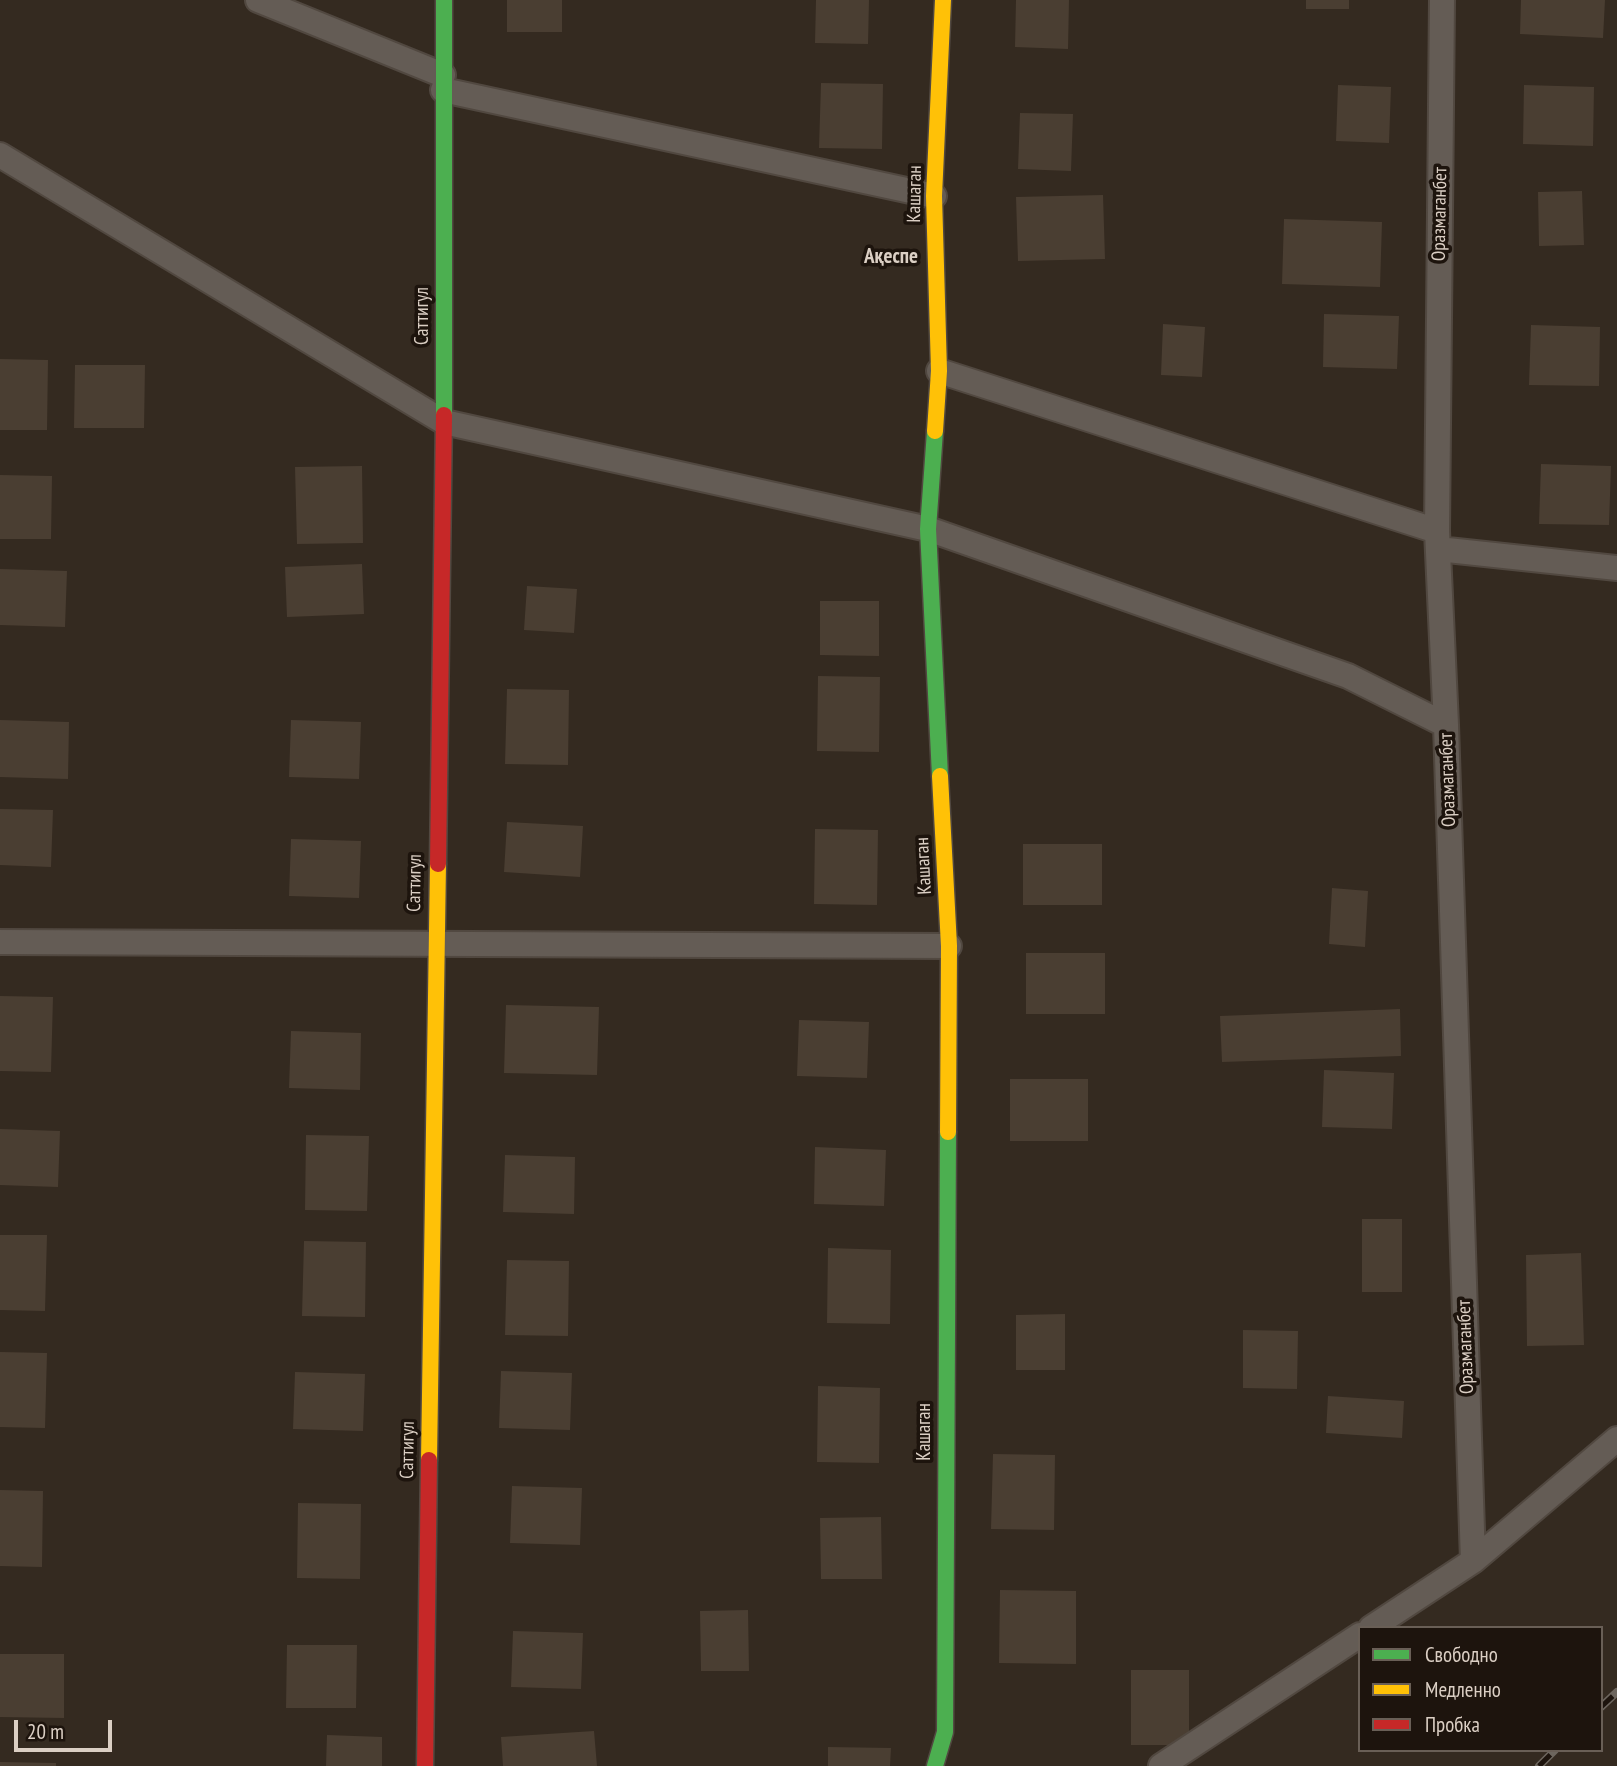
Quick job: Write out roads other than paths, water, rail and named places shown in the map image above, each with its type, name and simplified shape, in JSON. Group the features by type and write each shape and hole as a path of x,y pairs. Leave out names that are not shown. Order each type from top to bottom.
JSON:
{"street":[{"path":"258,0 443,83 934,196"},
{"name":"Саттигул","path":"425,1766 444,422 444,0"},
{"name":"Кашаган","path":"935,1766 945,1732 949,946 928,529 939,370 934,196 943,0"},
{"name":"Оразмаганбет","path":"1442,0 1438,540 1473,1561"},
{"path":"0,155 444,422 928,529 1348,676 1446,725"},
{"path":"939,370 1438,540 1617,568"},
{"path":"0,942 949,946"},
{"path":"1374,1626 1473,1561 1617,1439"},
{"path":"1161,1766 1358,1636"}],"railway":[{"path":"1603,1705 1617,1692"},
{"path":"1539,1766 1553,1752"}],"district":[{"name":"Ақеспе","path":"891,257"}]}
